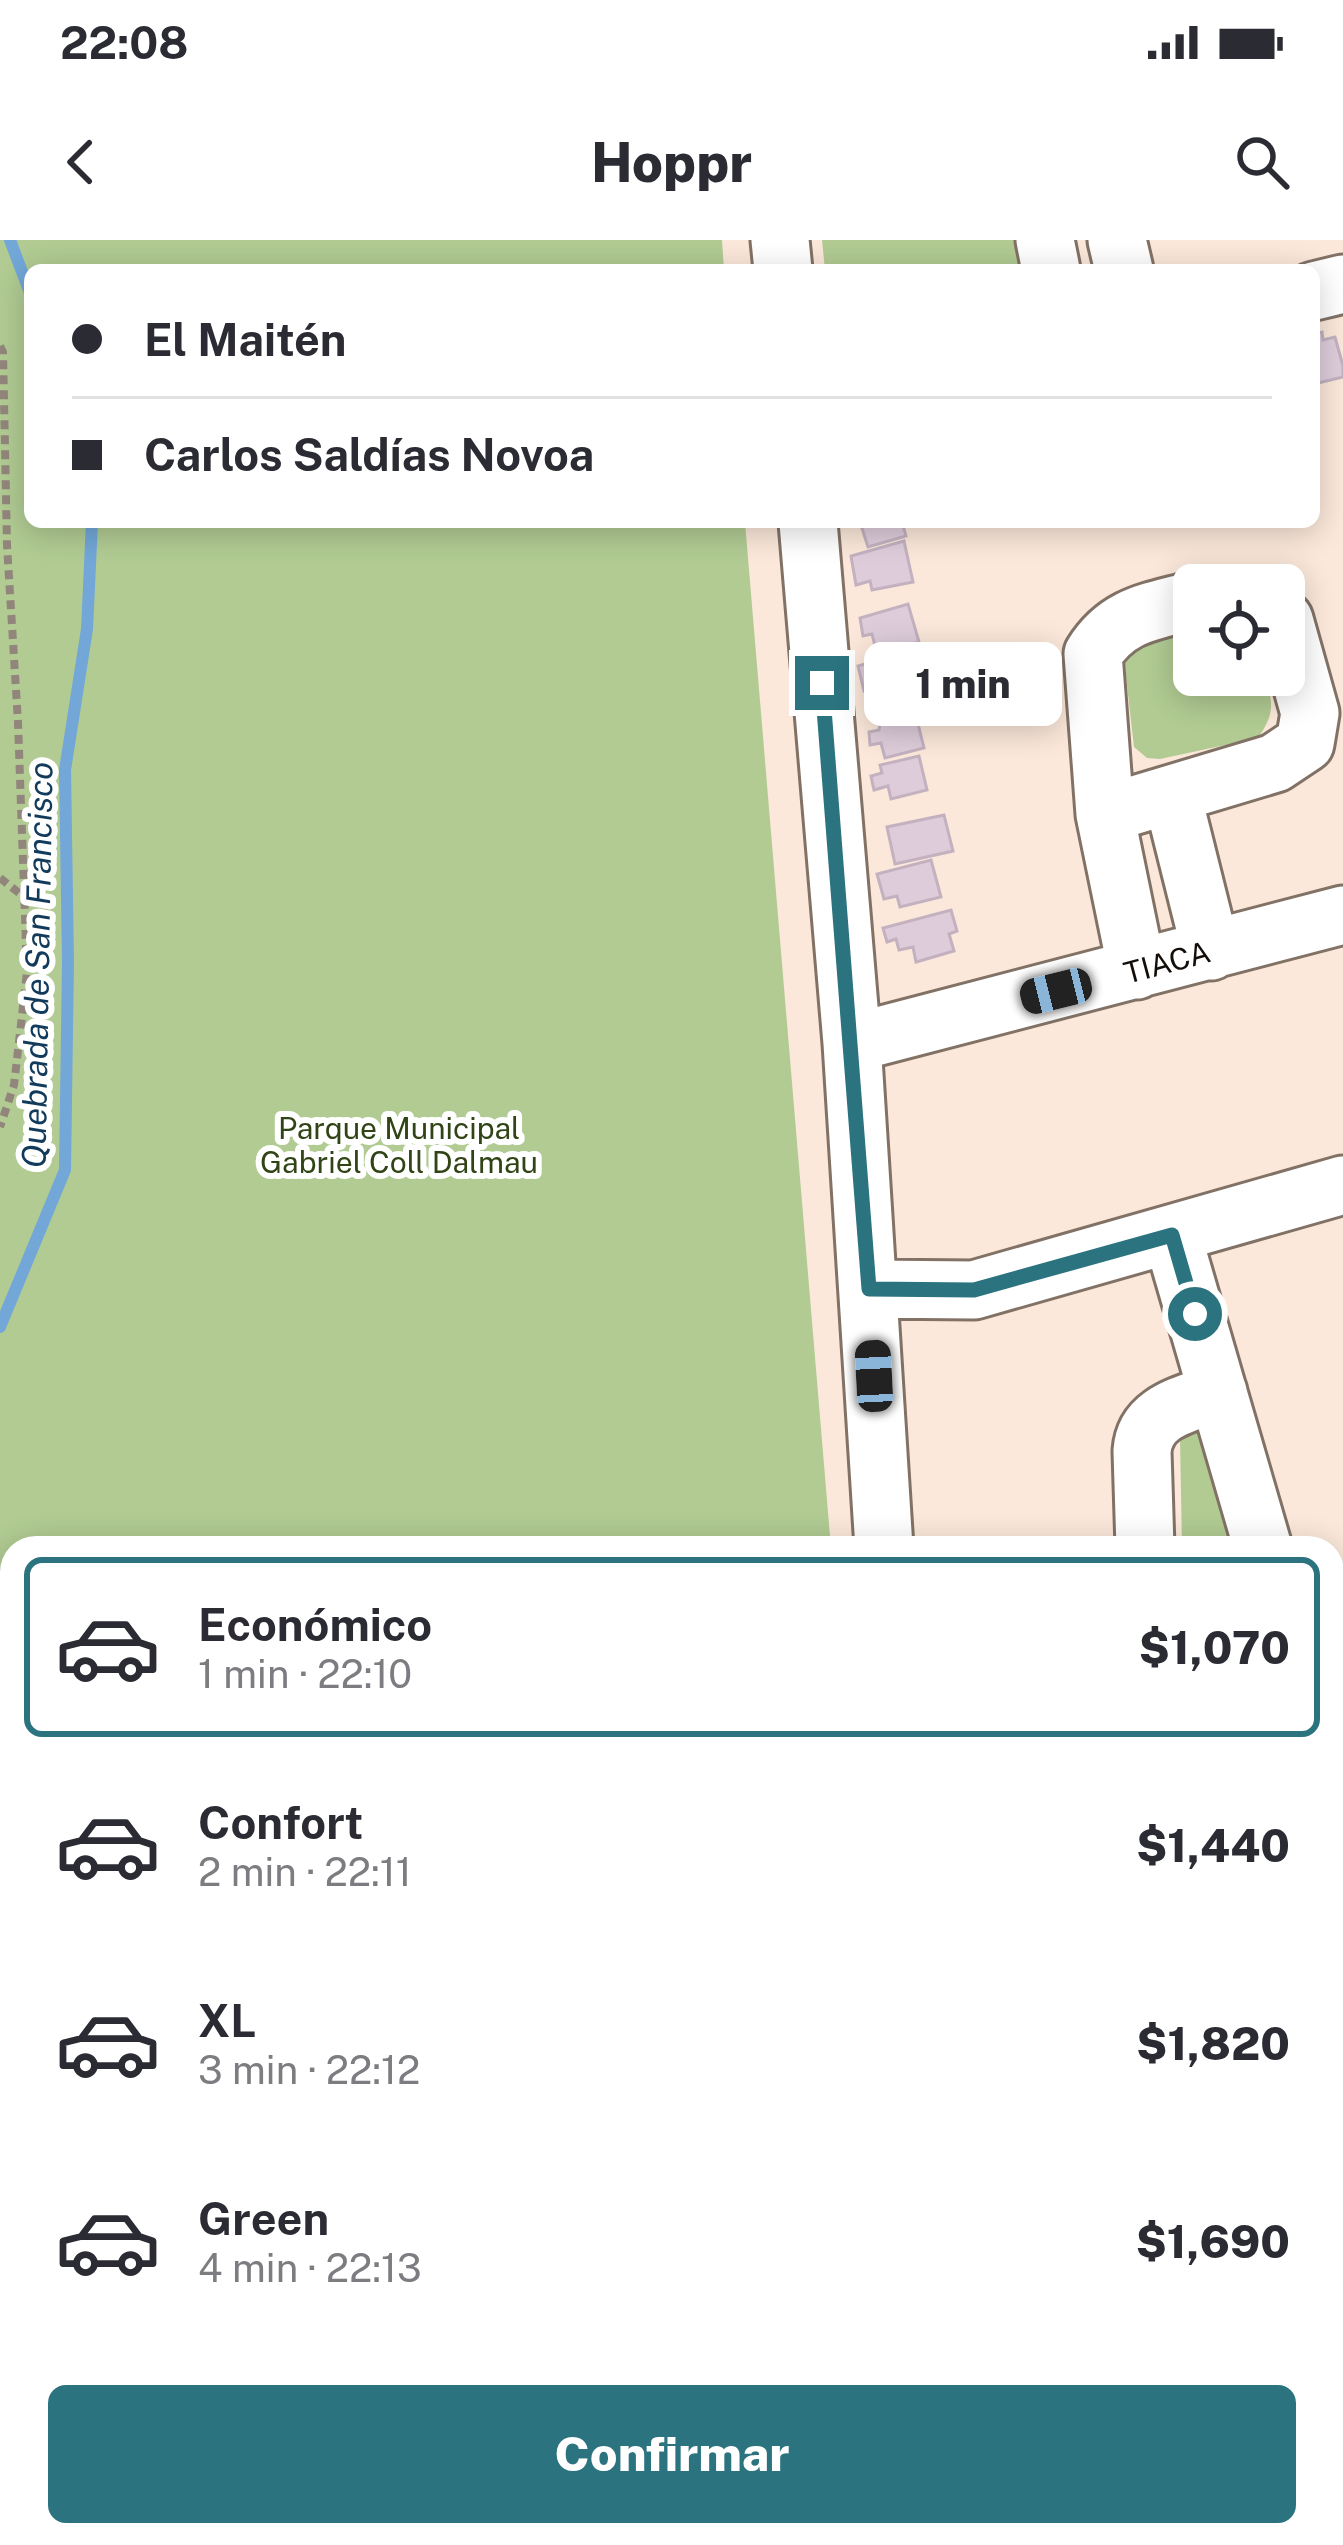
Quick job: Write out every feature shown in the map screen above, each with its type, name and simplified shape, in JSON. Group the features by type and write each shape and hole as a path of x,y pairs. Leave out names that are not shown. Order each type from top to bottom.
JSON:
{"street":[{"path":"809,528 852,1043 883,1536"},
{"path":"1137,970 1106,814 1094,654 1106,633 1131,618 1173,606"},
{"path":"1106,814 1274,763 1305,743 1310,713 1305,695"},
{"path":"1172,795 1211,951"},
{"name":"TIACA","path":"852,1043 1343,915"},
{"path":"869,1289 974,1290 1343,1186"},
{"path":"1172,1235 1260,1536"},
{"path":"1144,1536 1142,1451 1148,1427 1168,1411 1218,1393"}],"path":[{"path":"0,346 27,972 14,1085 0,1127"},
{"path":"0,878 24,897"}],"green space":[{"name":"Parque Municipal Gabriel Coll Dalmau","path":"0,240 722,240 724,264 24,264 24,528 746,528 830,1536 0,1536"},
{"path":"822,240 1019,240 1024,264 824,264"},
{"path":"1173,635 1173,696 1270,696 1268,721 1258,738 1160,759 1147,758 1134,747 1124,659 1144,641"},
{"path":"1202,1427 1233,1536 1182,1536 1180,1437"}],"building":[{"path":"1320,332 1323,340 1335,337 1343,377 1320,383"},
{"path":"862,528 904,528 906,536 868,547"},
{"path":"904,541 913,582 872,590 870,581 856,585 851,556"},
{"path":"908,604 919,642 877,654 872,634 863,636 860,618"},
{"path":"912,649 921,686 881,695 879,688 864,691 858,666"},
{"path":"915,712 924,748 885,758 881,743 870,745 869,732 879,730 880,722"},
{"path":"919,756 927,790 891,799 888,786 874,790 871,776 882,773 880,765"},
{"path":"944,815 953,851 895,864 887,827"},
{"path":"931,860 941,897 900,907 897,896 884,899 877,874"},
{"path":"951,910 957,931 949,934 954,951 916,962 913,947 899,950 896,939 887,942 883,928"}],"waterway":[{"name":"Quebrada de San Francisco","path":"10,240 24,277"},
{"name":"Quebrada de San Francisco","path":"0,1327 65,1170 65,770 87,629 92,528"}],"route":[{"path":"822,683 869,1289 974,1290 1172,1235 1195,1314"}]}
